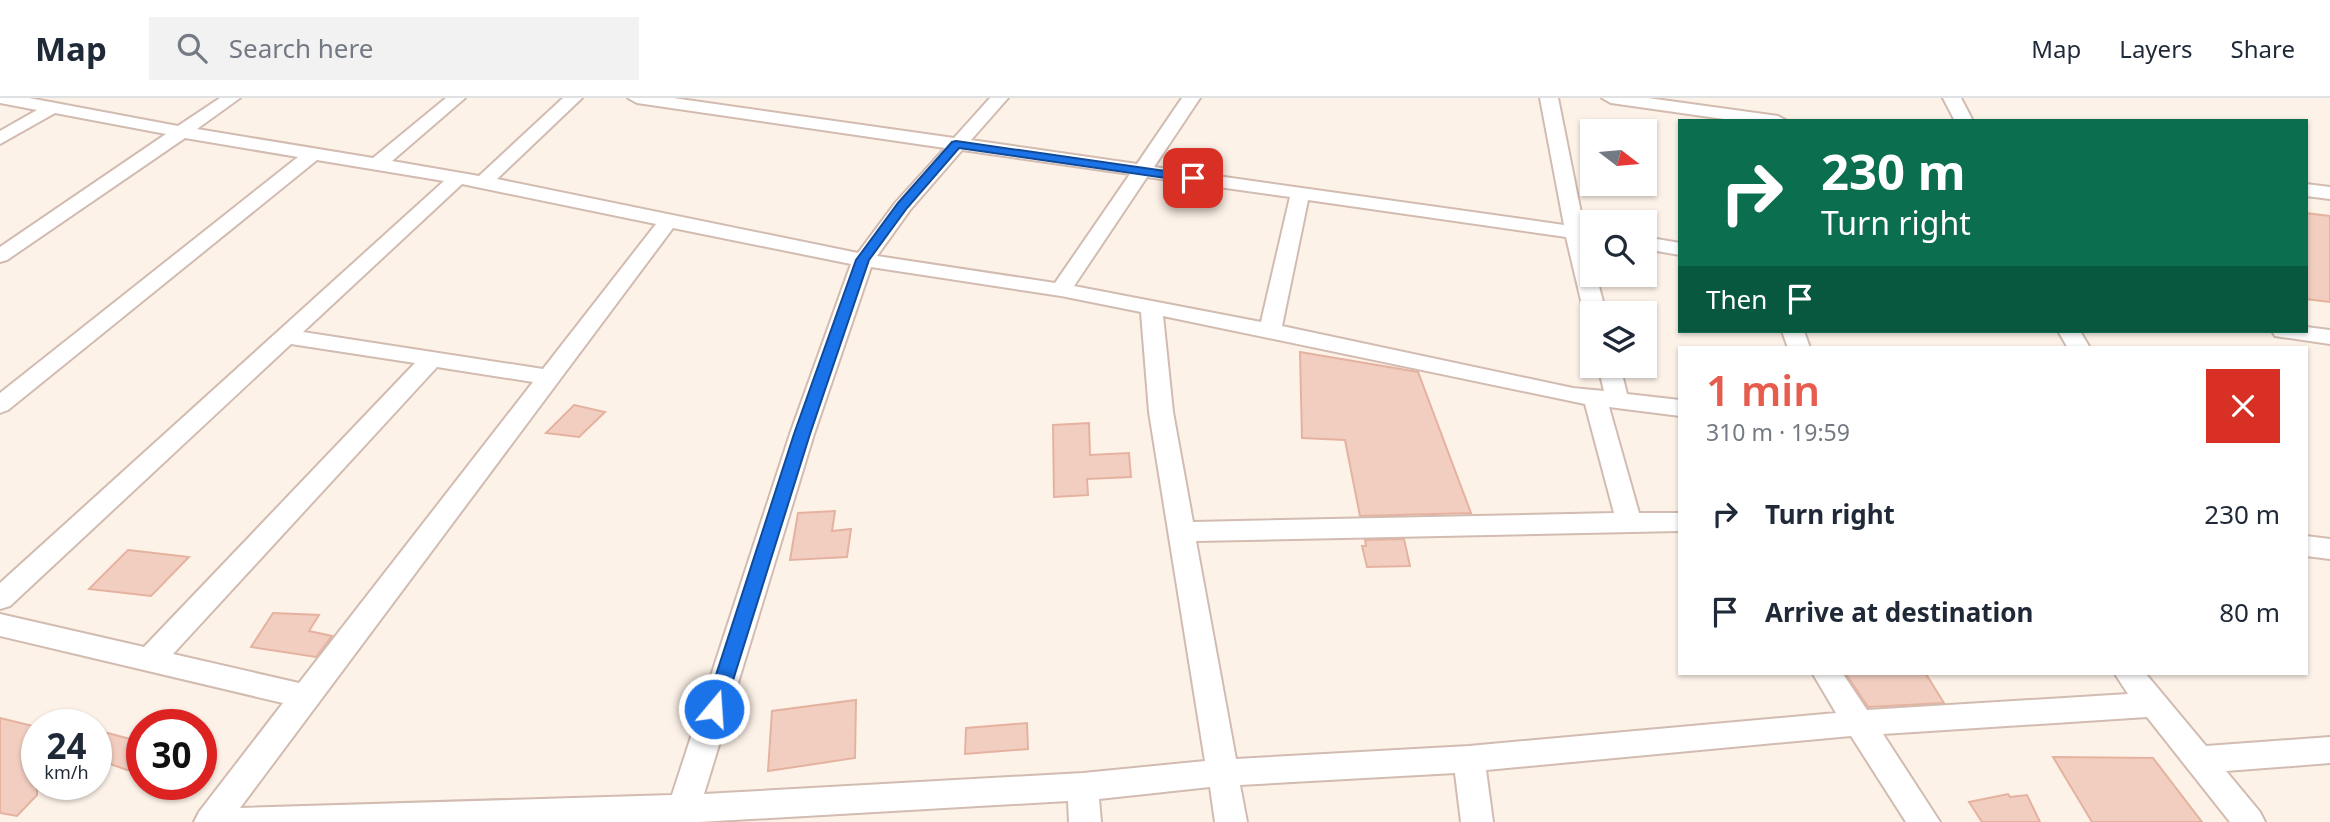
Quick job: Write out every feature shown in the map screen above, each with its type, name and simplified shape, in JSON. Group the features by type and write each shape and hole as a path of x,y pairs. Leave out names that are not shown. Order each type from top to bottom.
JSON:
{"street":[{"path":"2,98 312,155 483,182 863,260 1060,290 1270,330 1547,390 1678,408"},
{"path":"0,256 231,98"},
{"path":"376,164 456,98"},
{"path":"483,182 573,98"},
{"path":"637,98 1580,233"},
{"path":"681,815 802,434 863,260 902,206 999,98"},
{"path":"1060,290 1191,98"},
{"path":"1549,98 1580,218"},
{"path":"1611,98 1713,117 1755,119"},
{"path":"1763,98 1775,119"},
{"path":"1952,98 1963,119"},
{"path":"0,139 52,108"},
{"path":"0,405 312,155"},
{"path":"2,595 289,337 458,178"},
{"path":"2308,190 2330,193"},
{"path":"1270,330 1300,194"},
{"path":"210,822 669,220"},
{"path":"1657,245 1678,248"},
{"path":"1151,309 1161,412 1231,822"},
{"path":"2299,333 2330,337"},
{"path":"289,337 549,377"},
{"path":"150,660 432,359"},
{"path":"1608,378 1606,398 1629,522"},
{"path":"1183,532 1678,522"},
{"path":"2308,546 2330,549"},
{"path":"0,625 304,696"},
{"path":"1828,675 1924,822"},
{"path":"2130,675 2249,822"},
{"path":"234,822 681,815 1083,787 1221,773 1469,759 1859,723 2152,705"},
{"path":"2198,760 2330,750"},
{"path":"1469,759 1477,822"},
{"path":"1083,787 1085,822"}],"building":[{"path":"2308,213 2330,216 2330,302 2308,299"},
{"path":"1300,352 1418,372 1471,513 1360,516 1345,440 1302,438"},
{"path":"574,405 605,412 579,437 546,433"},
{"path":"1089,423 1090,455 1129,453 1131,477 1087,479 1088,495 1054,497 1053,425"},
{"path":"835,511 832,531 851,529 847,557 790,560 798,513"},
{"path":"1404,539 1410,566 1367,567 1362,546 1366,546 1365,540"},
{"path":"128,550 189,557 151,596 89,589"},
{"path":"273,613 319,615 309,631 332,636 316,657 251,647"},
{"path":"1847,675 1927,675 1944,703 1868,707"},
{"path":"856,700 855,758 768,771 772,711"},
{"path":"0,718 21,723 21,800 32,800 17,816 0,813"},
{"path":"1027,723 1028,749 965,754 966,728"},
{"path":"112,734 126,738 126,770 112,765"},
{"path":"2053,757 2153,758 2202,822 2092,822"},
{"path":"2008,794 2010,797 2027,795 2040,822 1982,822 1969,802"}],"route":[{"path":"714,709 802,434 863,260 874,241 902,206 956,144 1193,178"}]}
